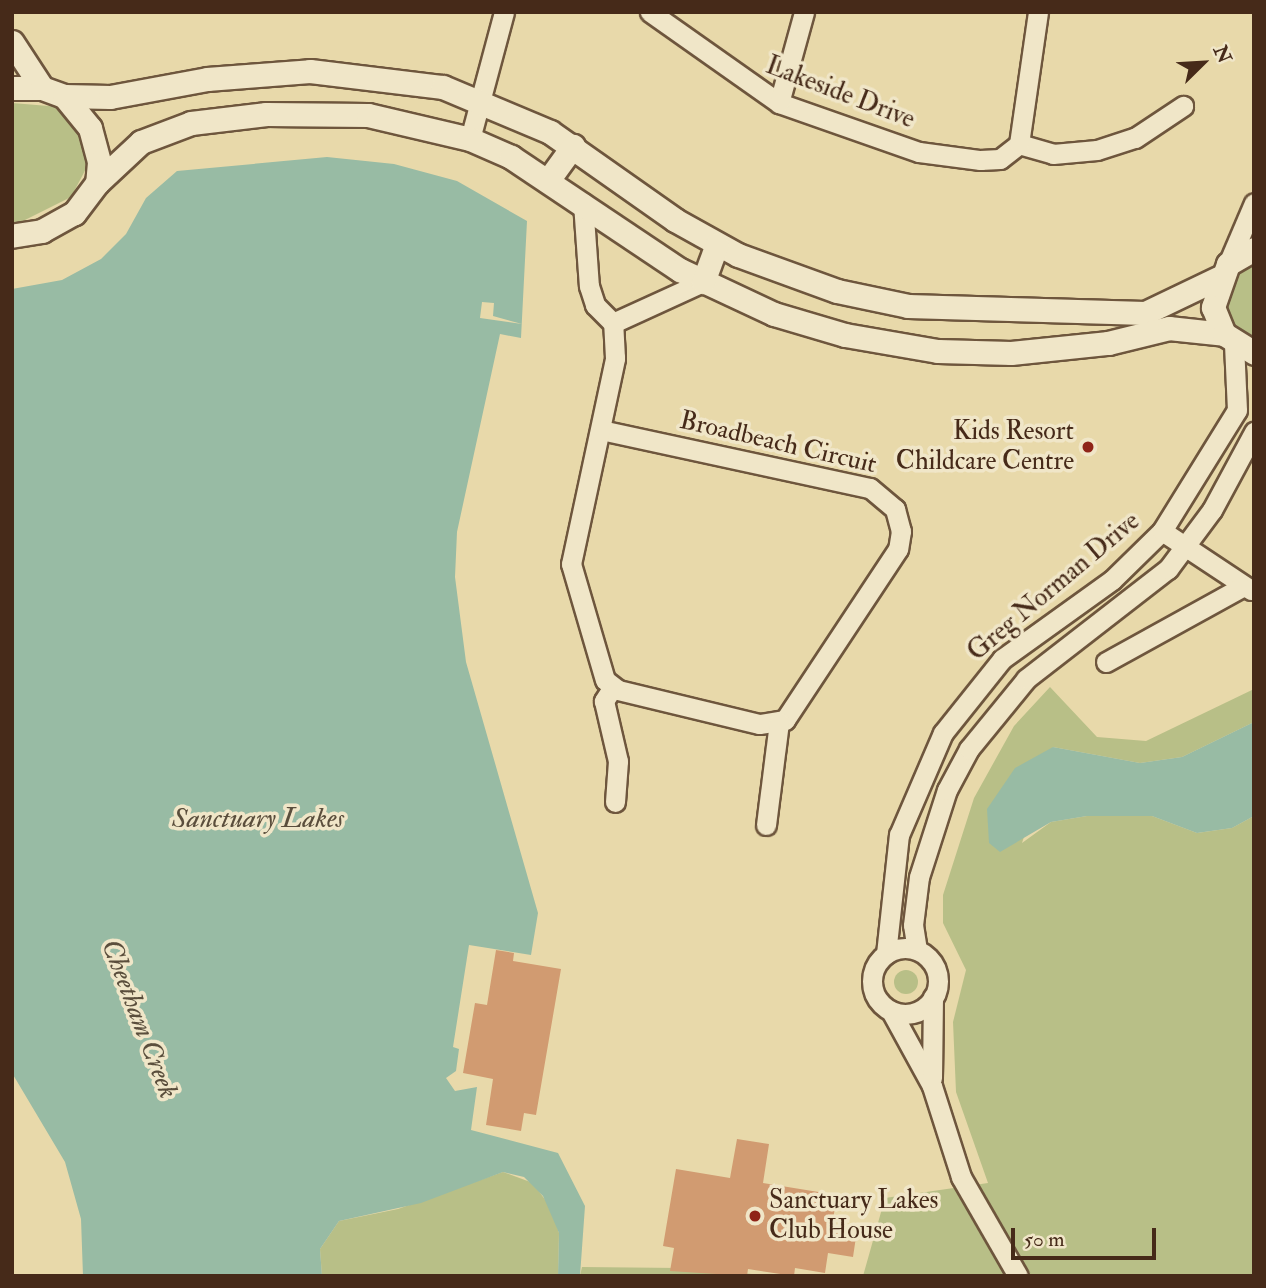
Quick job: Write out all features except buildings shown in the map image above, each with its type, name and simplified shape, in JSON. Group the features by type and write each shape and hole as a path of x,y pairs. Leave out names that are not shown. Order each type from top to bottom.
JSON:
{"street":[{"path":"470,139 478,99 504,12"},
{"name":"Lakeside Drive","path":"650,12 779,103 919,152 1000,159 1019,144"},
{"path":"779,103 804,12"},
{"path":"1038,12 1019,144 1053,154 1097,150 1135,138 1183,106"},
{"path":"12,42 42,88"},
{"path":"12,88 42,88 64,96 110,97 218,78 310,71 408,80 478,99 573,146 716,244 837,291 963,311 1145,313 1223,271 1254,249"},
{"path":"64,96 90,128 97,183"},
{"path":"12,236 60,223 97,183 152,136 214,119 368,115 470,139 549,179 703,282 812,326 939,351 1048,351 1179,327 1237,344"},
{"path":"549,179 573,146"},
{"path":"583,203 589,286 595,305 613,323 615,358 571,564 600,668 613,687 759,723 779,722 766,825"},
{"path":"1237,344 1213,307 1223,271 1254,203"},
{"path":"613,323 703,282 716,244"},
{"name":"Greg Norman Drive","path":"1018,1276 961,1177 932,1086 891,1011 873,989 875,968 886,954 889,886 915,788 974,691 1016,648 1112,580 1162,531 1237,410 1237,344"},
{"name":"Broadbeach Circuit","path":"601,430 870,488 895,509 901,531 898,549 796,709 779,722"},
{"name":"Greg Norman Drive","path":"932,1086 934,965 917,950 913,907 937,816 969,749 996,711 1045,663 1149,587 1188,546 1254,432"},
{"path":"1106,662 1248,589 1188,546 1162,531"},
{"path":"613,687 604,701 618,761 615,802"},
{"path":"974,691 996,711"},
{"path":"886,954 917,950"},
{"path":"891,1011 919,1010 933,998"}],"shaded area":[{"path":"12,103 61,107 85,133 88,165 71,197 21,222 12,222"},
{"path":"1254,261 1254,341 1234,327 1225,302 1233,276"},
{"path":"1050,687 1097,737 1146,741 1254,689 1254,722 1182,757 1140,763 1053,747 1022,843 1051,822 1087,816 1152,816 1197,833 1232,828 1254,816 1254,1276 863,1276 885,1198 988,1183 956,1092 953,1022 966,970 943,923 943,895 974,798 1014,726"},
{"path":"906,970 917,977 918,982 911,993 906,994 895,987 894,982 901,971"},
{"path":"503,1172 533,1183 551,1208 559,1233 558,1276 322,1276 320,1249 339,1221 398,1209"},
{"path":"582,1267 680,1268 775,1276 580,1276"}],"water":[{"name":"Sanctuary Lakes","path":"327,157 394,164 457,181 527,221 521,338 500,334 457,532 455,577 466,662 538,913 531,955 469,945 453,1047 459,1049 456,1071 446,1078 455,1091 477,1087 471,1130 558,1153 585,1206 580,1276 558,1276 559,1233 543,1196 524,1177 503,1172 421,1203 339,1221 320,1249 322,1276 83,1276 81,1219 65,1162 12,1073 12,289 62,280 101,259 126,234 146,198 177,171"},
{"path":"1254,722 1254,816 1232,828 1197,833 1152,816 1087,816 1051,822 1000,852 989,843 987,809 1015,768 1053,747 1140,763 1182,757"}],"pier":[{"path":"482,302 494,303 493,316 522,324 480,318"}],"place":[{"name":"Kids Resort Childcare Centre","path":"1088,447"},
{"name":"Sanctuary Lakes Club House","path":"755,1216"}],"water label":[{"name":"Cheetham Creek","path":"139,1019"}]}
